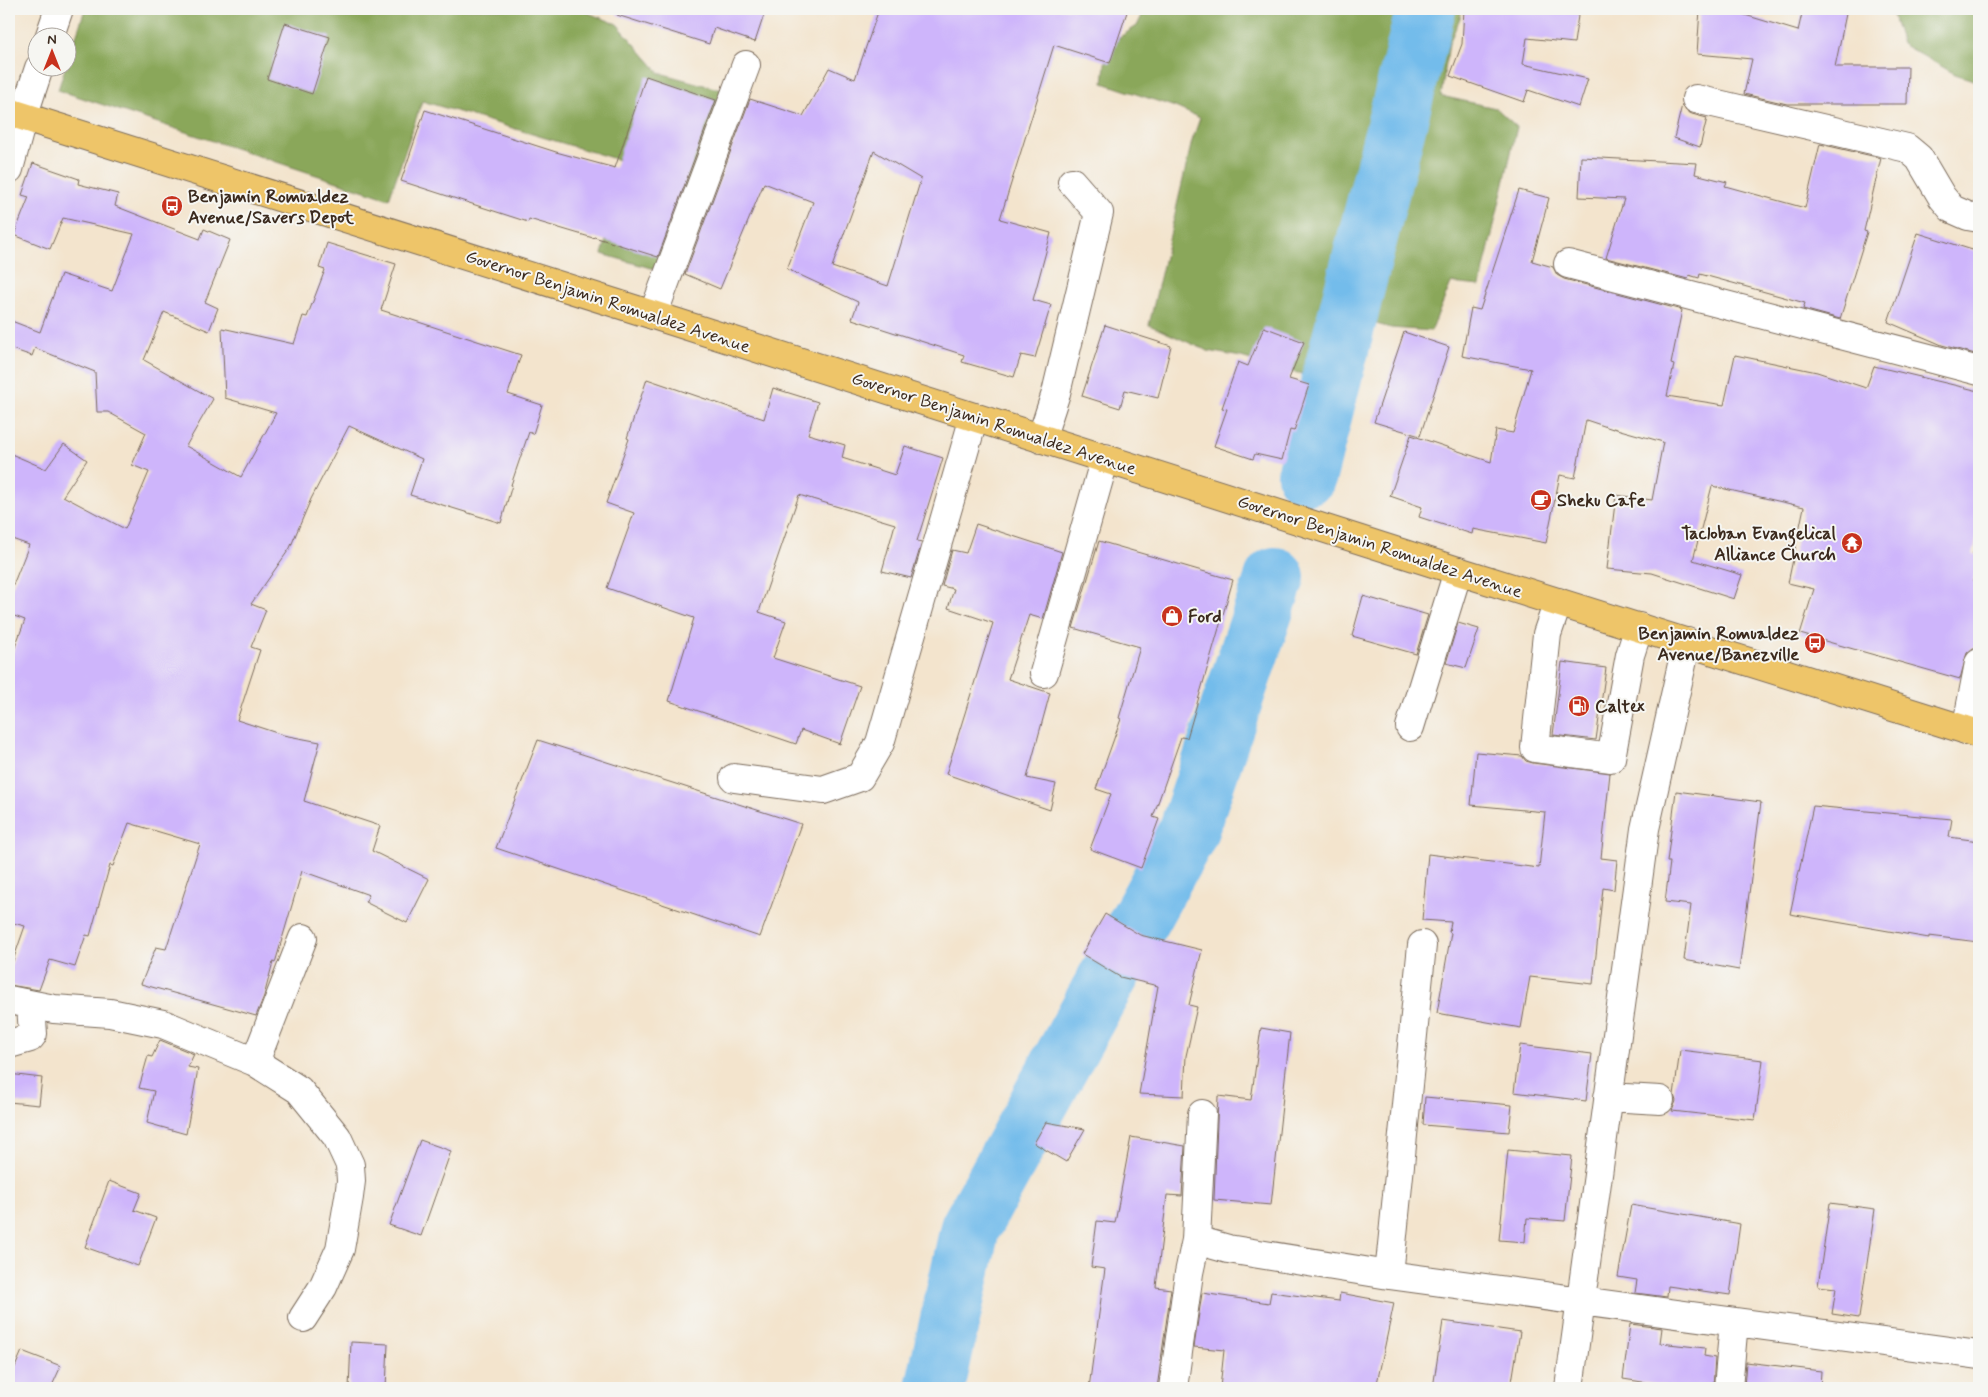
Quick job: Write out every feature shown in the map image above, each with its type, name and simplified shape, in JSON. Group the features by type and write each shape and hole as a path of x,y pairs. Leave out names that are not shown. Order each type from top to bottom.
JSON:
{"main road":[{"name":"Governor Benjamin Romualdez Avenue","path":"16,114 1458,571 1973,732"}],"street":[{"path":"52,28 59,9"},
{"path":"653,315 746,65"},
{"path":"9,169 16,114 34,78"},
{"path":"1696,98 1907,148 1919,158 1942,197 1952,209 1968,216 1979,218"},
{"path":"1041,439 1056,392 1100,213 1072,182"},
{"path":"1568,264 1979,371"},
{"path":"734,778 823,790 860,777 880,743 974,417"},
{"path":"1044,673 1105,458"},
{"path":"1410,727 1458,571"},
{"path":"1558,602 1547,634 1535,748 1611,758 1630,655 1639,627"},
{"path":"1569,1388 1645,829 1687,642"},
{"path":"1973,732 1979,663"},
{"path":"255,1062 303,938"},
{"path":"1389,1275 1422,945"},
{"path":"20,1003 54,1009 110,1013 163,1024 255,1062 298,1090 337,1138 350,1165 350,1197 340,1249 324,1287 303,1318"},
{"path":"9,1044 30,1038 33,1034 20,1003"},
{"path":"1608,1097 1660,1100"},
{"path":"1173,1388 1189,1273 1196,1240 1202,1114"},
{"path":"1196,1240 1228,1249 1389,1275 1979,1355"},
{"path":"1728,1388 1734,1322"}],"green space":[{"path":"85,9 578,9 617,24 660,73 722,90 661,271 602,254 629,163 422,101 389,199 58,90 62,78 78,78 78,30"},
{"path":"1145,9 1462,9 1449,43 1441,96 1496,108 1517,127 1480,286 1451,283 1431,331 1391,328 1325,310 1305,374 1241,357 1208,351 1149,325 1192,141 1200,118 1175,107 1103,83 1107,45 1137,26"},
{"path":"1891,9 1979,9 1979,82 1955,74 1902,44"}],"building":[{"path":"618,9 766,9 755,42 714,28 709,44 617,15"},
{"path":"879,9 1128,9 1110,63 1054,45 1000,219 1051,233 1033,300 1051,305 1035,358 1021,355 1014,377 962,362 964,355 852,319 858,302 787,269 813,202 764,183 720,289 685,274 750,99 803,116 829,68 855,79","holes":["874,151 921,179 888,286 832,267"]},
{"path":"1464,9 1579,9 1574,43 1527,38 1523,64 1588,79 1579,107 1528,90 1524,102 1450,76 1462,44"},
{"path":"1700,9 1725,9 1798,31 1803,9 1847,9 1835,67 1908,67 1907,104 1787,104 1744,94 1752,59 1697,54"},
{"path":"285,23 330,37 312,94 267,79"},
{"path":"646,76 716,100 658,257 529,219 528,222 401,181 425,110 556,152 615,168"},
{"path":"1682,105 1686,111 1707,118 1700,147 1674,138"},
{"path":"1820,144 1881,158 1864,231 1867,232 1840,319 1803,309 1805,303 1700,274 1699,278 1689,275 1688,279 1606,258 1624,199 1579,197 1581,157 1697,163 1695,174 1727,182 1725,186 1805,208"},
{"path":"33,163 79,179 78,184 118,194 115,206 200,239 204,229 230,240 205,302 218,308 209,331 164,312 144,360 213,399 186,446 241,477 276,413 225,398 222,328 294,344 303,316 307,317 325,270 319,268 327,243 396,264 381,310 521,355 508,394 542,405 533,434 529,432 511,485 501,523 410,495 422,459 349,426 311,499 290,548 251,604 266,610 251,647 260,650 237,720 283,735 320,742 304,801 380,826 372,851 429,879 407,923 365,902 369,895 302,871 275,963 273,962 264,996 256,1016 141,984 156,947 166,949 200,844 129,823 113,866 110,865 90,936 86,935 75,967 50,960 39,990 9,985 9,972 25,926 9,922 9,663 25,620 9,614 9,595 29,545 9,538 9,453 46,469 64,444 87,460 63,496 125,529 149,472 132,465 146,433 108,412 97,412 95,372 35,348 32,356 9,348 9,320 40,332 61,274 112,291 134,234 63,218 50,249 14,235 29,197 22,195"},
{"path":"1519,190 1549,198 1532,261 1553,267 1557,275 1564,279 1682,310 1671,364 1674,365 1667,396 1724,405 1735,355 1817,372 1866,388 1874,366 1979,391 1979,525 1973,554 1979,555 1973,581 1979,582 1979,648 1973,648 1967,653 1960,679 1800,634 1814,589 1788,583 1804,507 1712,486 1693,560 1742,575 1734,599 1652,573 1607,569 1616,495 1652,500 1663,442 1586,420 1575,478 1560,475 1546,543 1473,529 1472,534 1419,517 1422,507 1390,496 1411,435 1491,462 1496,430 1513,433 1531,369 1462,356 1471,308 1480,310"},
{"path":"1918,233 1979,252 1979,355 1942,345 1888,322"},
{"path":"1105,325 1171,346 1158,398 1125,390 1120,408 1082,396"},
{"path":"1264,327 1304,342 1289,379 1309,385 1294,431 1290,430 1282,460 1255,454 1253,459 1214,446 1227,409 1222,408 1238,362 1248,366"},
{"path":"1404,332 1449,347 1420,436 1374,422"},
{"path":"647,379 764,419 773,388 818,402 808,434 845,445 842,458 895,475 905,446 943,458 917,541 922,542 911,578 882,571 895,524 799,495 759,612 786,621 773,658 860,686 840,744 801,730 796,744 669,701 694,618 607,588 634,513 606,503 629,439 627,438"},
{"path":"976,524 1062,552 1043,619 1029,615 1008,679 1050,693 1027,778 1056,784 1050,810 946,774 993,623 948,608 954,589 942,586 952,550 966,553"},
{"path":"1099,541 1233,580 1187,738 1181,737 1153,817 1159,819 1141,868 1090,849 1111,794 1096,789 1121,719 1119,718 1140,647 1073,628"},
{"path":"1363,596 1428,615 1416,654 1352,636"},
{"path":"1458,623 1479,629 1466,668 1446,663"},
{"name":"Caltex","path":"1562,662 1606,668 1596,740 1553,735"},
{"path":"538,740 801,824 760,937 496,848"},
{"path":"1476,752 1522,756 1526,761 1533,763 1610,773 1601,858 1617,860 1614,890 1603,888 1593,984 1530,977 1521,1028 1437,1013 1451,933 1449,932 1451,922 1422,920 1428,854 1539,868 1545,812 1471,805"},
{"path":"1676,791 1761,802 1739,970 1684,960 1691,905 1665,902 1670,862 1667,862"},
{"path":"1813,806 1952,819 1949,837 1979,841 1979,942 1929,936 1929,938 1790,914"},
{"path":"1105,914 1140,935 1202,950 1189,1005 1197,1007 1186,1056 1184,1096 1139,1094 1158,986 1120,977 1082,954"},
{"path":"1261,1028 1290,1033 1271,1205 1214,1200 1218,1096 1251,1100"},
{"path":"160,1040 194,1054 188,1067 198,1069 186,1134 147,1123 154,1091 139,1088 148,1056 152,1057"},
{"path":"1520,1045 1592,1054 1586,1101 1514,1092"},
{"path":"1680,1050 1763,1060 1755,1120 1672,1111 1676,1101 1674,1095"},
{"path":"9,1074 42,1078 39,1105 9,1102"},
{"path":"1425,1097 1512,1105 1509,1132 1423,1125"},
{"path":"1046,1122 1085,1129 1066,1162 1034,1143"},
{"path":"1131,1137 1185,1146 1182,1196 1167,1195 1156,1287 1171,1289 1157,1388 1089,1388 1105,1269 1091,1267 1097,1221 1115,1223"},
{"path":"420,1140 451,1151 421,1236 389,1225"},
{"path":"1508,1150 1572,1156 1565,1221 1527,1218 1525,1242 1499,1240"},
{"path":"109,1181 141,1193 134,1210 156,1218 138,1266 85,1247"},
{"path":"1830,1203 1875,1209 1859,1318 1832,1314 1836,1288 1818,1286"},
{"path":"1631,1205 1740,1224 1730,1295 1668,1286 1667,1297 1635,1293 1637,1280 1618,1277"},
{"path":"1271,1292 1339,1301 1340,1293 1394,1303 1376,1388 1220,1388 1224,1350 1194,1347 1202,1293 1269,1303"},
{"path":"1443,1321 1520,1332 1511,1388 1433,1388"},
{"path":"1630,1324 1662,1328 1660,1343 1705,1348 1704,1356 1715,1358 1713,1388 1681,1388 1623,1379"},
{"path":"351,1342 388,1344 386,1388 349,1388"},
{"path":"22,1351 61,1366 51,1388 9,1388 9,1381"},
{"path":"1746,1362 1821,1371 1820,1388 1744,1388"}],"waterway":[{"path":"1307,475 1426,9"},
{"path":"1306,481 1307,475"},
{"path":"935,1388 970,1228 1188,832 1275,577"}],"place":[{"name":"Benjamin Romualdez Avenue/Savers Depot","path":"172,206"},
{"name":"Sheku Cafe","path":"1541,500"},
{"name":"Tacloban Evangelical Alliance Church","path":"1852,543"},
{"name":"Ford","path":"1172,616"},
{"name":"Benjamin Romualdez Avenue/Banezville","path":"1815,643"},
{"name":"Caltex","path":"1579,706"}]}
